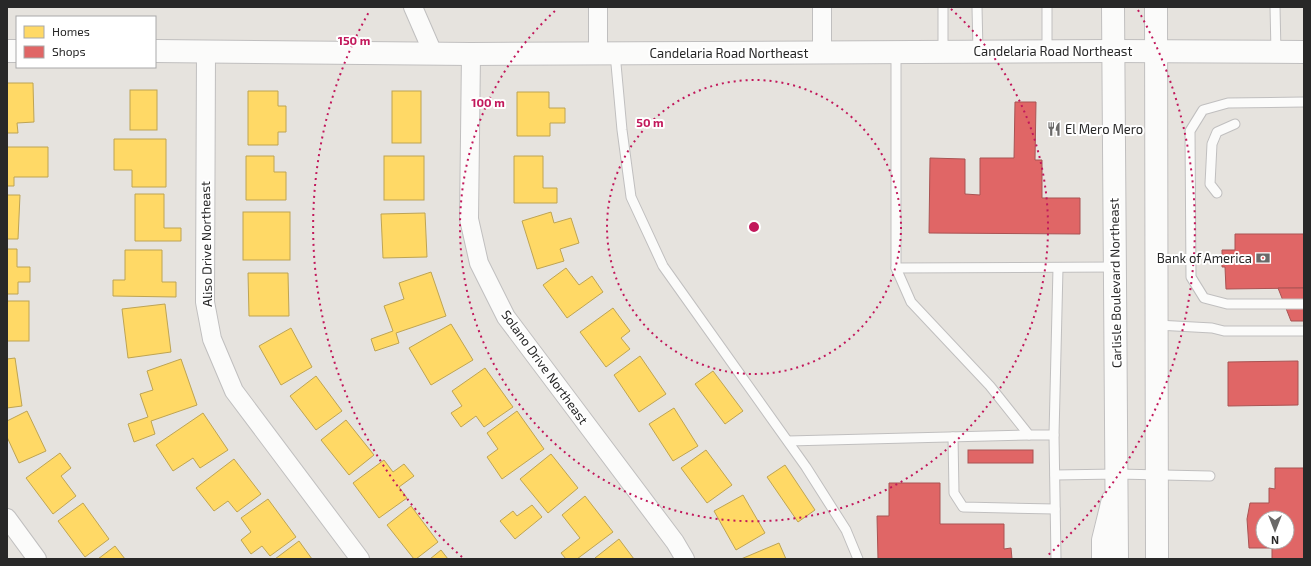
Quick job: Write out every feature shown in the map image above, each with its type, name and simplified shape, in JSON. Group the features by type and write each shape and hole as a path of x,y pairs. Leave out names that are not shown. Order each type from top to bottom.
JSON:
{"main road":[{"name":"Carlisle Boulevard Northeast","path":"1113,7 1117,559"},
{"path":"1156,7 1157,559"},
{"name":"Candelaria Road Northeast","path":"156,51 472,54 1047,51 1304,52"}],"street":[{"path":"413,7 433,53"},
{"path":"598,7 607,54"},
{"path":"822,7 822,52"},
{"name":"Aliso Drive Northeast","path":"206,51 205,302 212,339 234,391 360,559"},
{"name":"Solano Drive Northeast","path":"472,54 470,81 469,219 479,263 506,317 675,542 685,559"},
{"path":"1101,559 1102,540 1117,474"},
{"path":"7,518 37,559"}],"lane":[{"path":"943,7 943,52"},
{"path":"977,7 978,52"},
{"path":"1047,7 1047,51"},
{"path":"1276,7 1276,52"},
{"path":"896,52 896,268 911,302 990,386 1029,435"},
{"path":"607,54 622,130 631,197 663,266 806,467 846,530 858,559"},
{"path":"1304,102 1228,103 1203,110 1190,131 1191,277 1204,298 1227,304 1304,304"},
{"path":"1217,193 1210,184 1212,144 1217,132 1234,124"},
{"path":"896,268 1115,268"},
{"path":"1056,559 1054,435 1058,268"},
{"path":"1157,325 1212,328 1224,331 1304,331"},
{"path":"788,441 1054,435"},
{"path":"953,437 954,493 963,507 1055,509"},
{"path":"1055,475 1117,474 1210,476"}],"building: Homes":[{"path":"7,83 33,83 34,122 17,123 18,133 7,133"},
{"path":"130,90 157,90 157,130 130,130"},
{"path":"248,91 278,91 278,106 286,106 286,132 278,132 278,145 248,145"},
{"path":"392,91 421,91 421,143 392,143"},
{"path":"517,92 549,92 549,108 565,108 565,123 550,123 550,136 517,136"},
{"path":"114,139 166,139 166,187 132,187 132,170 114,170"},
{"path":"7,147 48,147 48,177 14,177 14,186 7,186"},
{"path":"246,156 274,156 274,172 286,172 286,200 246,200"},
{"path":"384,156 424,156 424,200 384,200"},
{"path":"514,156 543,156 543,188 557,188 557,203 514,203"},
{"path":"135,194 164,194 164,228 181,228 181,241 135,241"},
{"path":"7,195 20,195 18,239 7,239"},
{"path":"243,212 290,212 290,260 243,260"},
{"path":"551,212 554,223 571,218 579,243 560,249 564,261 537,269 522,221"},
{"path":"425,213 427,257 383,258 381,214"},
{"path":"7,249 17,249 17,267 30,267 30,282 18,282 18,294 7,294"},
{"path":"125,250 162,250 162,282 176,282 176,297 113,296 113,280 125,280"},
{"path":"566,268 579,285 592,276 603,292 567,318 543,285"},
{"path":"431,272 446,316 396,333 399,343 375,351 371,339 393,331 384,306 404,299 399,283"},
{"path":"248,273 288,273 289,316 249,316"},
{"path":"7,301 29,301 29,341 7,341"},
{"path":"165,304 171,352 128,358 122,309"},
{"path":"613,308 630,331 621,338 630,349 606,367 580,332"},
{"path":"451,324 473,360 431,385 409,348"},
{"path":"291,328 312,367 281,385 259,346"},
{"path":"640,356 666,394 639,412 614,375"},
{"path":"15,358 22,406 7,408 7,359"},
{"path":"181,359 197,405 151,421 155,434 134,442 128,424 148,417 140,394 153,390 147,371"},
{"path":"485,368 513,407 484,427 476,416 461,427 451,413 462,406 452,391"},
{"path":"713,371 743,411 725,424 695,384"},
{"path":"316,376 342,411 316,430 290,396"},
{"path":"674,408 698,446 673,461 649,424"},
{"path":"27,411 46,451 19,463 7,437 7,421"},
{"path":"517,411 544,449 502,479 487,457 498,449 487,433"},
{"path":"203,413 228,450 200,468 193,458 173,471 156,445"},
{"path":"346,420 374,455 349,475 321,440"},
{"path":"706,450 732,485 707,503 681,468"},
{"path":"60,453 71,468 61,476 76,496 53,514 26,478"},
{"path":"551,454 578,488 548,513 520,479"},
{"path":"234,459 261,494 237,512 228,501 214,511 196,488"},
{"path":"384,460 393,472 404,464 414,476 399,487 407,498 379,518 353,483"},
{"path":"785,465 815,510 798,522 767,477"},
{"path":"743,495 765,533 736,550 714,511"},
{"path":"585,496 613,532 577,559 566,559 561,553 580,538 562,515"},
{"path":"268,499 296,537 270,556 262,546 251,554 241,540 251,532 241,518"},
{"path":"83,503 109,539 85,557 58,521"},
{"path":"532,505 542,517 515,539 500,521 513,511 517,516"},
{"path":"411,506 438,542 416,559 414,559 387,525"},
{"path":"619,539 634,559 595,559 595,558"},
{"path":"299,541 312,559 275,559"},
{"path":"779,543 786,559 741,559"},
{"path":"115,546 125,559 98,559"},
{"path":"441,550 448,559 430,559"}],"building: Shops":[{"path":"1015,102 1036,102 1035,160 1042,160 1042,198 1080,198 1080,234 929,233 930,158 965,159 965,194 980,195 980,158 1014,158"},
{"name":"Bank of America","path":"1235,234 1304,234 1304,288 1226,289 1225,267 1222,267 1222,250 1235,250"},
{"path":"1278,288 1304,288 1304,321 1291,321"},
{"path":"1298,361 1298,405 1228,406 1228,362"},
{"path":"968,450 1033,450 1033,463 968,463"},
{"path":"1275,468 1304,468 1304,559 1272,559 1272,550 1295,550 1295,510 1255,510 1255,548 1249,548 1247,519 1250,503 1269,503 1269,488 1275,489"},
{"path":"889,483 940,483 940,524 1004,524 1004,549 1011,548 1012,559 878,559 877,516 889,516"}],"place":[{"name":"El Mero Mero","path":"1054,129"},
{"name":"Bank of America","path":"1263,258"}]}
